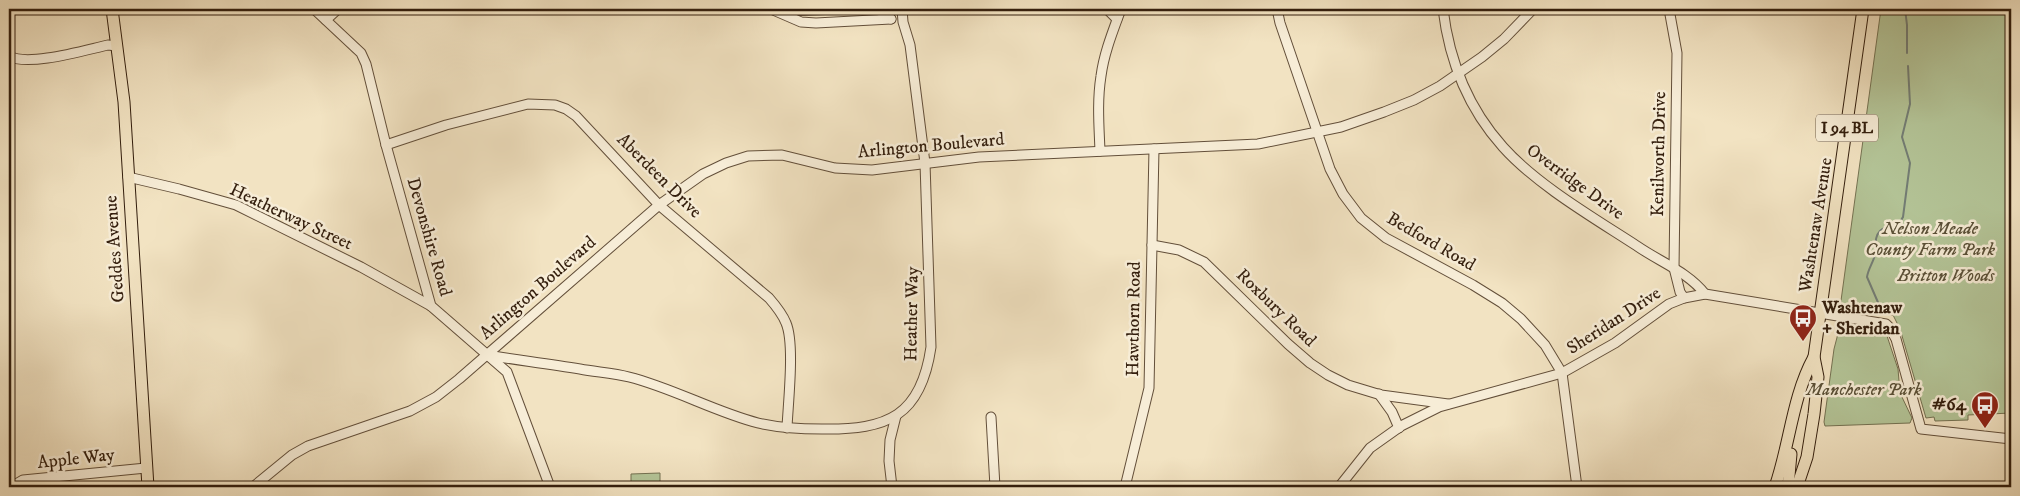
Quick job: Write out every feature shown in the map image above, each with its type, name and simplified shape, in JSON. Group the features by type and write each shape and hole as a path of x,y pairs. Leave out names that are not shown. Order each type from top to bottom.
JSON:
{"main road":[{"name":"Geddes Avenue","path":"112,9 124,102 148,487"},
{"name":"Washtenaw Avenue","path":"1797,487 1807,457 1818,377 1814,357 1863,9"},
{"name":"Washtenaw Avenue","path":"1775,487 1781,470 1800,391 1806,372 1814,357"},
{"path":"1788,487 1800,391"},
{"path":"1802,487 1807,457"}],"street":[{"name":"Devonshire Road","path":"314,9 361,53 431,306 507,372 550,487"},
{"path":"326,20 338,9"},
{"path":"774,10 800,12 840,9"},
{"path":"877,9 891,19"},
{"name":"Heather Way","path":"486,355 627,376 757,423 787,428 853,429 872,426 896,416 912,402 921,387 929,362 931,347 925,163 910,44 903,22 902,9"},
{"path":"1107,9 1117,19"},
{"path":"1100,151 1099,106 1101,76 1106,52 1121,9"},
{"name":"Bedford Road","path":"1277,9 1280,23 1330,170 1343,194 1361,218 1386,238 1502,302 1545,345 1562,373 1576,487"},
{"name":"Overridge Drive","path":"1443,9 1447,34 1458,74 1474,109 1502,146 1529,172 1639,248 1674,268 1697,284 1705,294"},
{"name":"Arlington Boulevard","path":"253,487 279,464 308,446 398,416 423,404 459,379 659,204 703,174 726,163 748,156 782,155 819,165 853,170 979,156 1258,144 1340,127 1414,100 1458,74 1504,39 1533,9"},
{"name":"Kenilworth Drive","path":"1669,9 1677,53 1674,268 1680,292 1684,298"},
{"path":"774,10 801,22 891,19 903,22"},
{"path":"9,56 16,60 29,61 108,45 117,46"},
{"name":"Aberdeen Drive","path":"386,145 508,108 543,103 566,109 576,116 659,204 769,298 781,312 787,325 790,344 787,428"},
{"name":"Hawthorn Road","path":"1125,487 1149,388 1154,149"},
{"name":"Heatherway Street","path":"128,177 236,205 362,267 431,306"},
{"name":"Roxbury Road","path":"1152,244 1179,250 1204,262 1262,320 1310,363 1348,385 1379,394 1449,404"},
{"name":"Sheridan Drive","path":"1338,487 1370,448 1399,428 1438,407 1562,373 1615,343 1669,304 1684,298 1705,294 1879,322 1890,328 1898,347 1921,430 2011,439"},
{"path":"1379,394 1392,412 1399,428"},
{"path":"892,487 889,461 890,440 896,416"},
{"path":"991,416 996,487"},
{"name":"Apple Way","path":"11,487 23,480 146,468"}],"green space":[{"name":"Nelson Meade County Farm Park","path":"1881,9 2011,9 2011,413 1968,415 1968,420 1935,421 1934,417 1926,418 1900,329 1893,315 1840,308"},
{"name":"Manchester Park","path":"1841,322 1879,328 1886,333 1898,369 1900,393 1912,418 1910,423 1825,426 1834,349"},
{"path":"660,473 660,487 631,487 631,474"}],"waterway":[{"path":"1905,9 1907,53"},
{"path":"1880,307 1867,277 1874,258 1878,234 1886,227 1898,224 1903,217 1910,163 1902,137 1910,104 1908,66"}],"place":[{"name":"Washtenaw + Sheridan","path":"1803,342"},
{"name":"#64","path":"1985,429"}],"park label":[{"name":"Britton Woods","path":"1946,276"}]}
